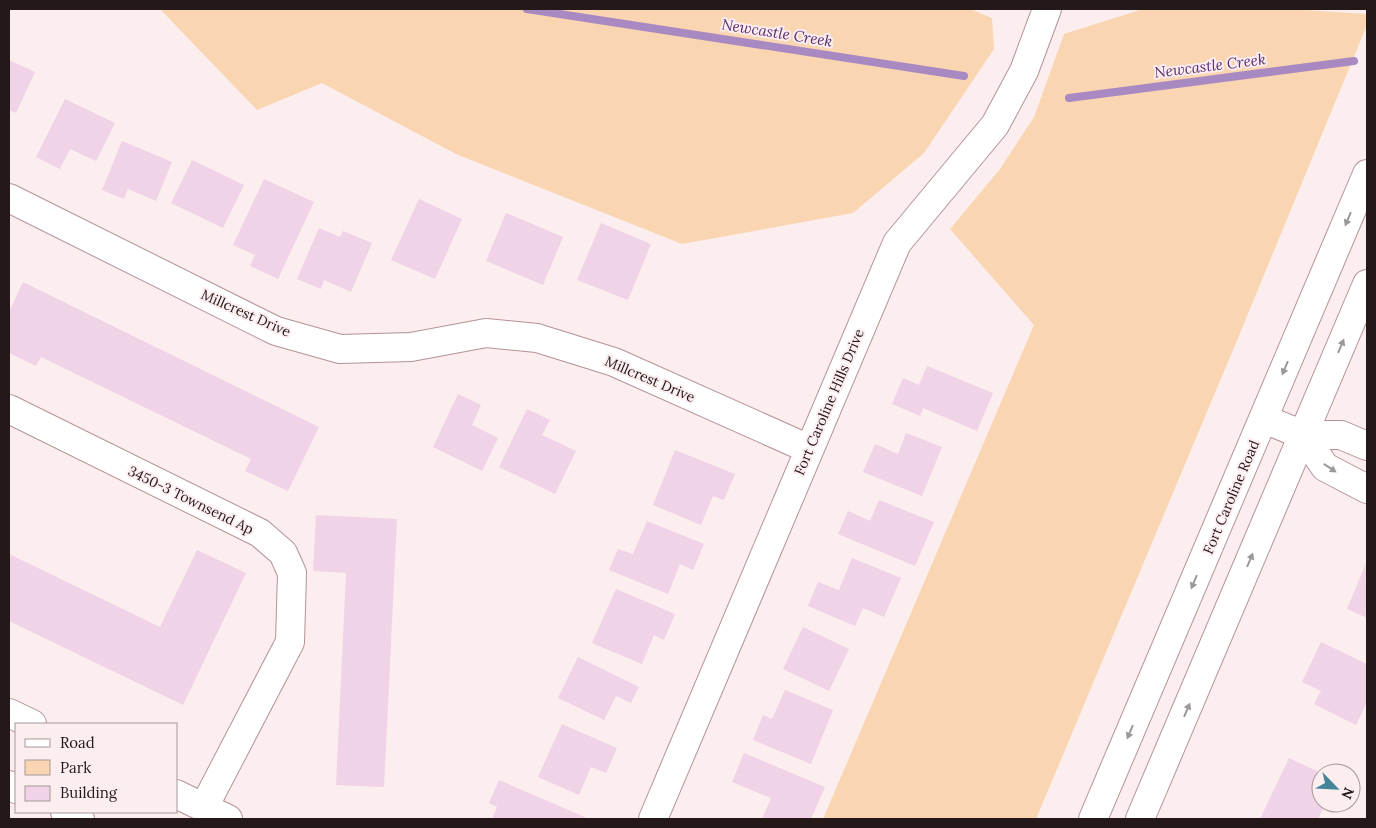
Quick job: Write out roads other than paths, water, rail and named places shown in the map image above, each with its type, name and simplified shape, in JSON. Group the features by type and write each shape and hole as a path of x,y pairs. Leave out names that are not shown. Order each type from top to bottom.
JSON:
{"street":[{"name":"Fort Caroline Hills Drive","path":"653,819 897,242 995,125 1024,71 1047,9"},
{"name":"Fort Caroline Road","path":"1093,819 1367,174"},
{"name":"Millcrest Drive","path":"9,198 276,330 340,349 411,347 486,333 537,338 614,362 809,449"},
{"path":"1140,819 1367,284"},
{"name":"3450-3 Townsend Ap","path":"9,410 260,533 282,553 292,573 290,642 204,807"},
{"path":"1264,419 1304,435 1341,435 1367,446"},
{"path":"1304,435 1325,467 1367,489"},
{"path":"9,713 30,723"},
{"path":"178,795 228,819"},
{"path":"67,813 80,819"}],"waterway":[{"name":"Newcastle Creek","path":"527,9 964,76"},
{"name":"Newcastle Creek","path":"1069,98 1354,61"}]}
